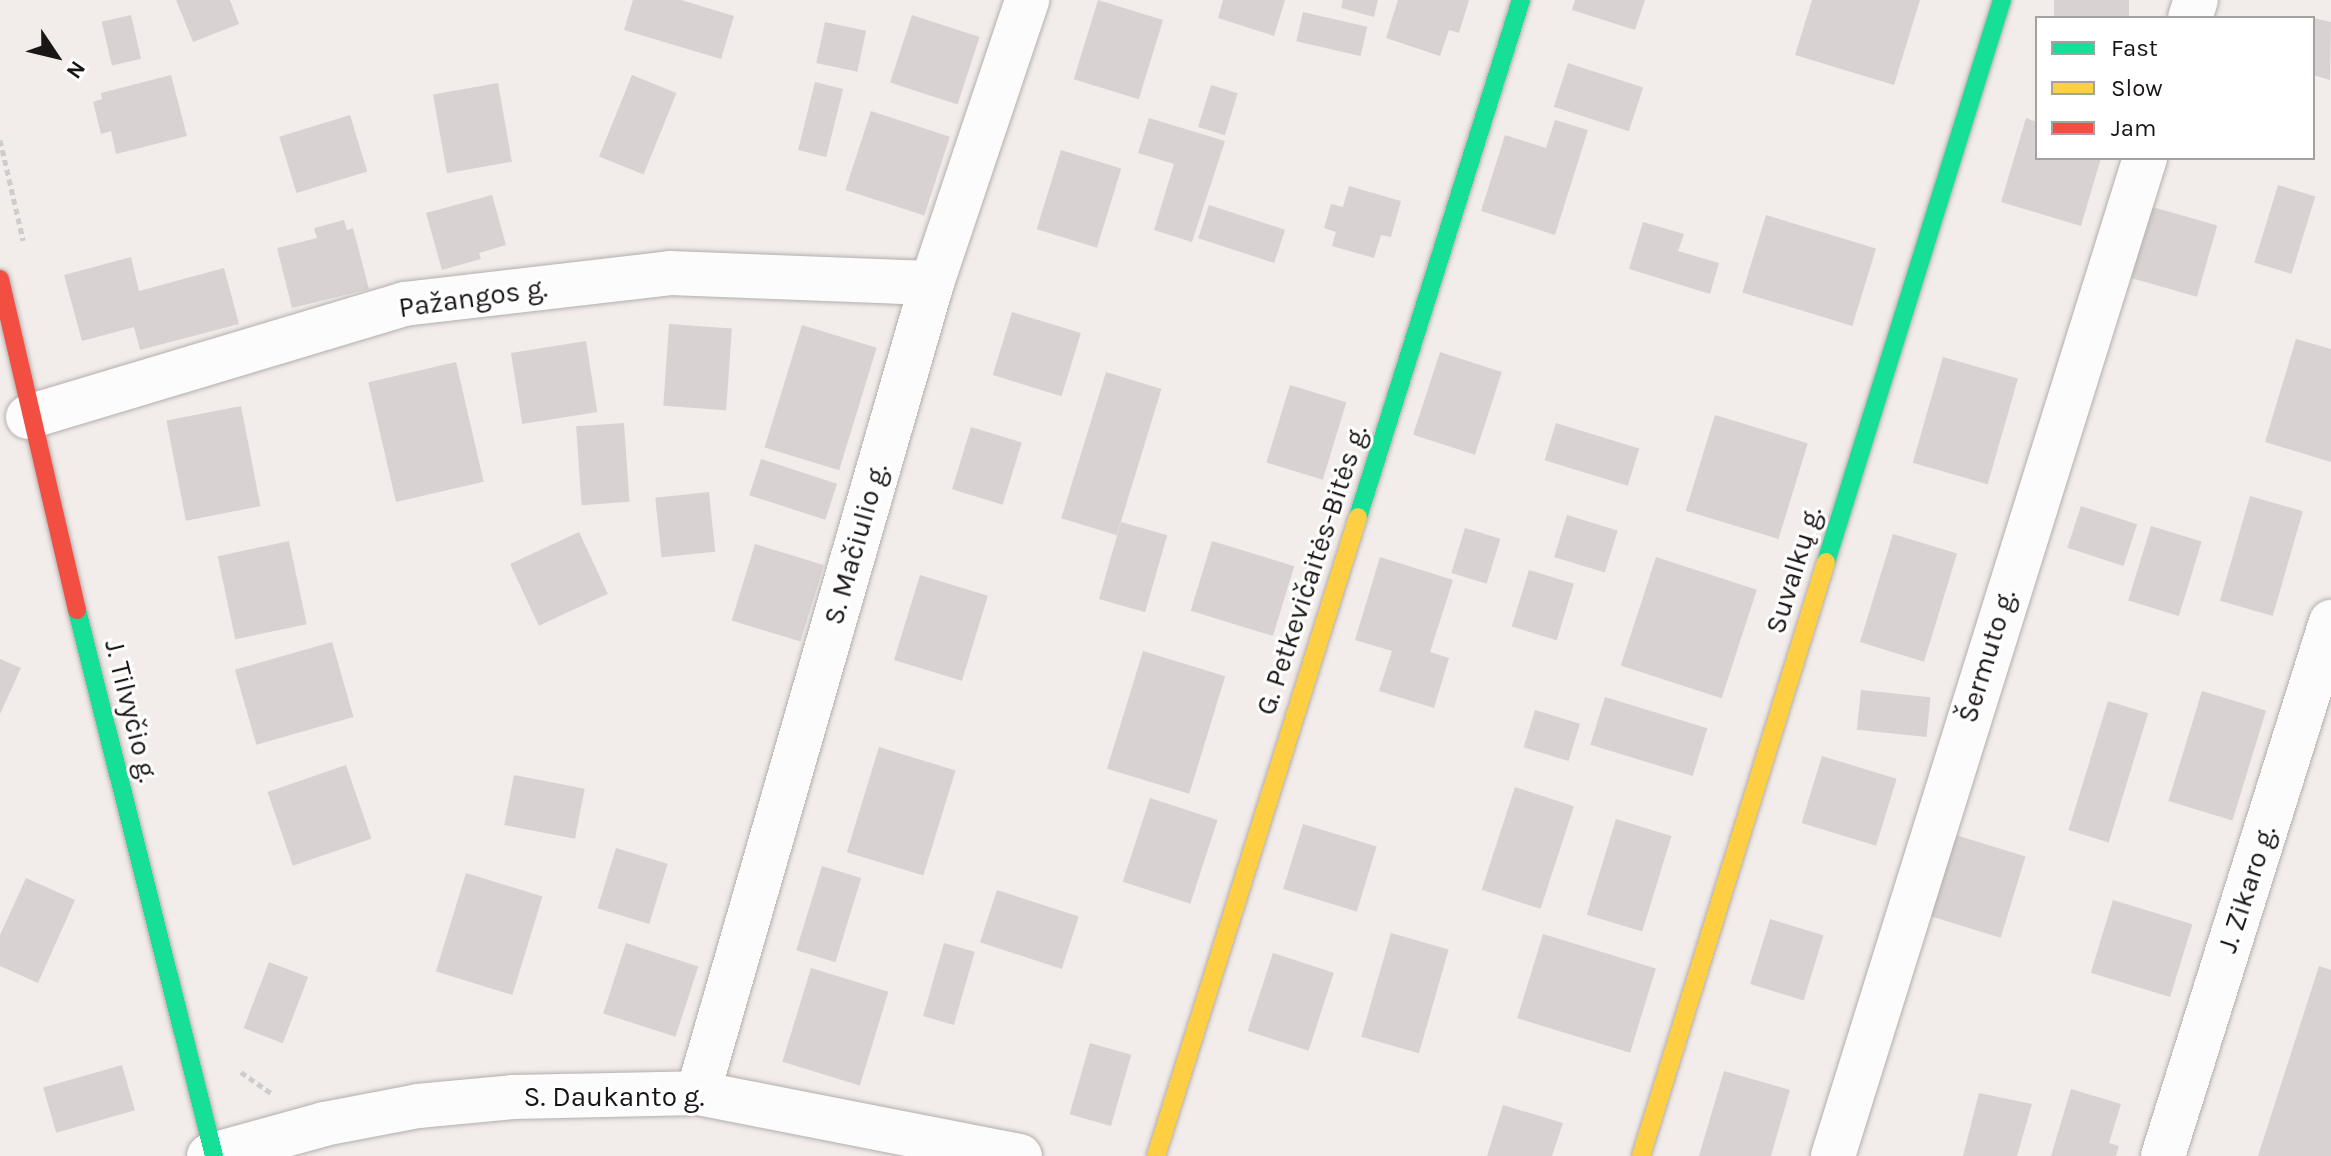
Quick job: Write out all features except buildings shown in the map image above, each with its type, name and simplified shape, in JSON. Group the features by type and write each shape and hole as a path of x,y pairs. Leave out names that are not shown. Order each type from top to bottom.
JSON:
{"street":[{"name":"S. Mačiulio g.","path":"698,1093 932,283 1027,0"},
{"name":"G. Petkevičaitės-Bitės g.","path":"1156,1156 1521,0"},
{"name":"Suvalkų g.","path":"1641,1156 2002,0"},
{"name":"Šermuto g.","path":"1833,1156 2144,160"},
{"name":"Pažangos g.","path":"28,417 404,304 670,273 932,283"},
{"name":"J. Tilvyčio g.","path":"0,279 28,417 212,1155"},
{"name":"J. Zikaro g.","path":"2163,1156 2331,622"},
{"name":"S. Daukanto g.","path":"212,1155 324,1124 418,1106 513,1097 698,1093 1020,1156"}],"traffic: fast":[{"path":"1358,517 1521,0"},
{"path":"1826,562 2002,0"},
{"path":"77,610 214,1156"}],"traffic: slow":[{"path":"1156,1156 1358,517"},
{"path":"1641,1156 1826,562"}],"traffic: jam":[{"path":"0,279 77,610"}]}
